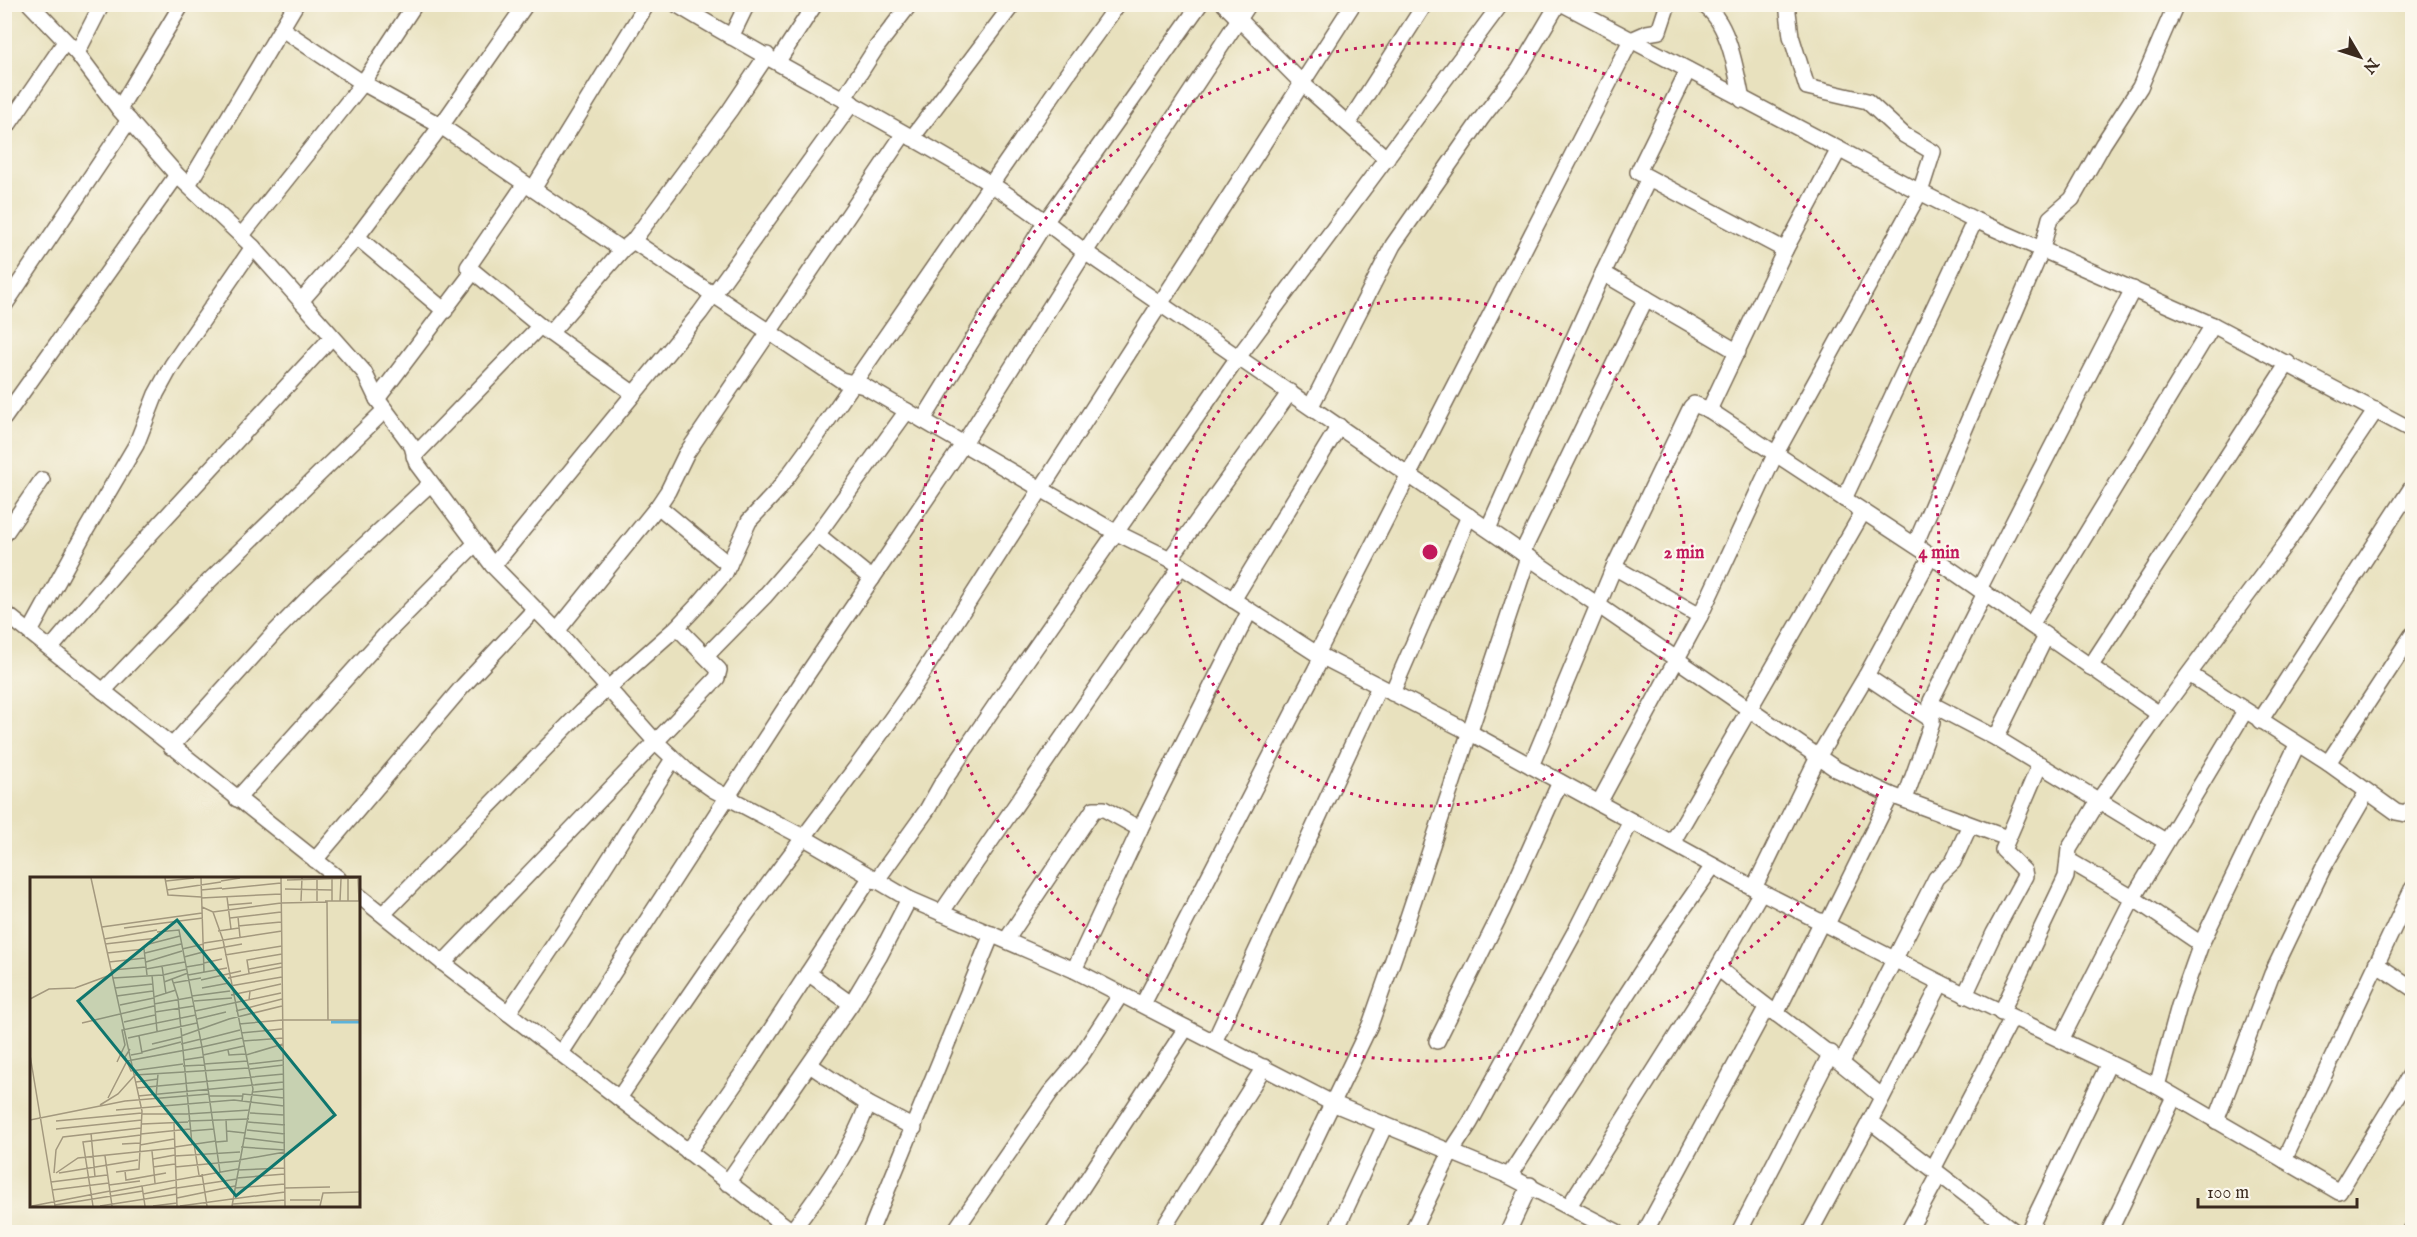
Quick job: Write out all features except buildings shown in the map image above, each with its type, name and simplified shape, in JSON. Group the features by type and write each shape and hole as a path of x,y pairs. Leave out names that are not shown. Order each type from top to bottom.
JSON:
{"street":[{"path":"30,4 77,53 124,114 182,180 242,235 364,372 381,404 412,446 417,464 430,484 493,566 557,631 655,741 700,781 803,837 909,899 1007,939 1074,970 1332,1103 1530,1185 1611,1231"},
{"path":"77,53 102,4"},
{"path":"4,306 124,114 182,4"},
{"path":"4,418 182,180 282,29 296,4"},
{"path":"242,235 363,82 415,4"},
{"path":"301,301 357,237 441,126 526,4"},
{"path":"676,4 731,37 848,100 990,184 1046,221 1085,252 1163,303 1818,757 1854,778 1898,797 2007,838"},
{"path":"731,37 747,4"},
{"path":"414,456 545,329 627,245 730,110 815,4"},
{"path":"493,566 712,295 848,100 876,48 910,4"},
{"path":"557,631 658,506 686,454 908,136 1013,4"},
{"path":"383,914 581,712 677,627 711,590 729,565 749,521 777,491 1118,4"},
{"path":"922,420 1046,221 1200,4"},
{"path":"1224,4 1303,84 1387,159"},
{"path":"561,1053 806,676 964,443 1085,252 1249,4"},
{"path":"619,1098 721,949 803,837 860,765 913,688 1163,303 1353,4"},
{"path":"1348,124 1425,4"},
{"path":"688,1152 808,973 873,880 927,810 941,785 1239,356 1501,4"},
{"path":"1311,406 1393,245 1481,119 1519,70 1560,4 1838,151 1976,220 2213,325 2376,410 2410,424"},
{"path":"1143,1004 1408,473 1631,40 1647,33 1659,32 1668,4"},
{"path":"1702,4 1712,11 1729,45 1742,100"},
{"path":"1599,803 1700,616 1775,455 1920,192 1933,152 1904,135 1868,101 1807,87 1794,46 1787,4"},
{"path":"1915,545 2042,249 2050,218 2072,199 2103,144 2140,87 2176,4"},
{"path":"633,393 545,329 467,265 529,186 641,7"},
{"path":"282,29 363,82 441,126 529,186 712,295 841,380 864,386 1116,532 1175,562 1249,612 1319,655 1469,732 1757,890 1824,922 1893,960 2157,1086 2339,1192 2412,1071"},
{"path":"4,131 65,42"},
{"path":"1688,70 1638,172 1785,250"},
{"path":"1709,410 1785,250 1838,151"},
{"path":"1488,529 1648,178"},
{"path":"1845,499 1976,220"},
{"path":"357,237 445,311"},
{"path":"30,632 136,445 156,394 172,365 253,247"},
{"path":"104,691 381,404 474,272"},
{"path":"1603,273 1738,352"},
{"path":"1645,1233 1771,1011 1898,797 1982,591 2133,289"},
{"path":"1267,1233 1294,1183 1370,1025 1469,732 1525,555 1646,298"},
{"path":"2031,626 2213,325"},
{"path":"51,648 151,532 332,337"},
{"path":"2090,667 2288,363"},
{"path":"941,913 1290,392"},
{"path":"1532,766 1614,567 1694,404 1709,410 1915,545 2159,714"},
{"path":"1908,1233 2066,877 2069,849 2099,800 2159,714 2287,542 2376,410"},
{"path":"706,656 764,597 818,534 907,411"},
{"path":"1233,600 1339,426"},
{"path":"4,536 42,480"},
{"path":"171,747 307,600 430,484"},
{"path":"2260,721 2412,487"},
{"path":"658,506 729,565"},
{"path":"1672,843 1863,512"},
{"path":"1214,1042 1469,516"},
{"path":"818,534 872,579"},
{"path":"237,799 372,650 475,544"},
{"path":"1569,1206 1718,968 1757,890 1818,757 1866,676 1931,556"},
{"path":"1614,567 1700,616"},
{"path":"315,860 456,695 535,609"},
{"path":"4,612 336,877"},
{"path":"1074,970 1140,829 1249,612"},
{"path":"443,963 720,675 719,670 677,627"},
{"path":"2328,763 2412,635"},
{"path":"1996,738 2046,636"},
{"path":"2189,674 2403,814 2412,808"},
{"path":"1866,676 1931,712 1996,738 2165,842"},
{"path":"2061,1040 2133,898 2245,711"},
{"path":"2157,1086 2179,1006 2201,945 2297,745"},
{"path":"508,1013 568,924 673,759"},
{"path":"1965,995 1994,933 2025,876 2024,871 2003,850 2040,764"},
{"path":"1437,1041 1502,911 1560,782"},
{"path":"2216,1121 2272,974 2323,868 2367,792"},
{"path":"1007,939 1094,809 1104,809 1140,829"},
{"path":"1412,1233 1452,1152 1577,928 1631,821"},
{"path":"1739,1233 1837,1057 1869,1013 1893,960 1936,878 1953,862 1970,825"},
{"path":"2068,860 2133,898 2201,945"},
{"path":"1509,1176 1669,929 1713,866"},
{"path":"2284,1160 2412,889"},
{"path":"360,897 793,1232 840,1165 860,1127 868,1104"},
{"path":"727,1183 851,1004 909,899"},
{"path":"870,1233 992,934"},
{"path":"2376,964 2410,981"},
{"path":"1718,968 1771,1011 1837,1057 1882,1097"},
{"path":"808,973 851,1004"},
{"path":"1809,1233 1941,983"},
{"path":"954,1233 1050,1093 1079,1059 1121,994"},
{"path":"1053,1233 1186,1028"},
{"path":"2028,1233 2109,1063"},
{"path":"810,1065 868,1104 914,1128"},
{"path":"1161,1233 1264,1067"},
{"path":"2109,1233 2174,1097"},
{"path":"1870,1121 2015,1233"},
{"path":"1335,1233 1385,1125"},
{"path":"1508,1233 1530,1185"}]}
